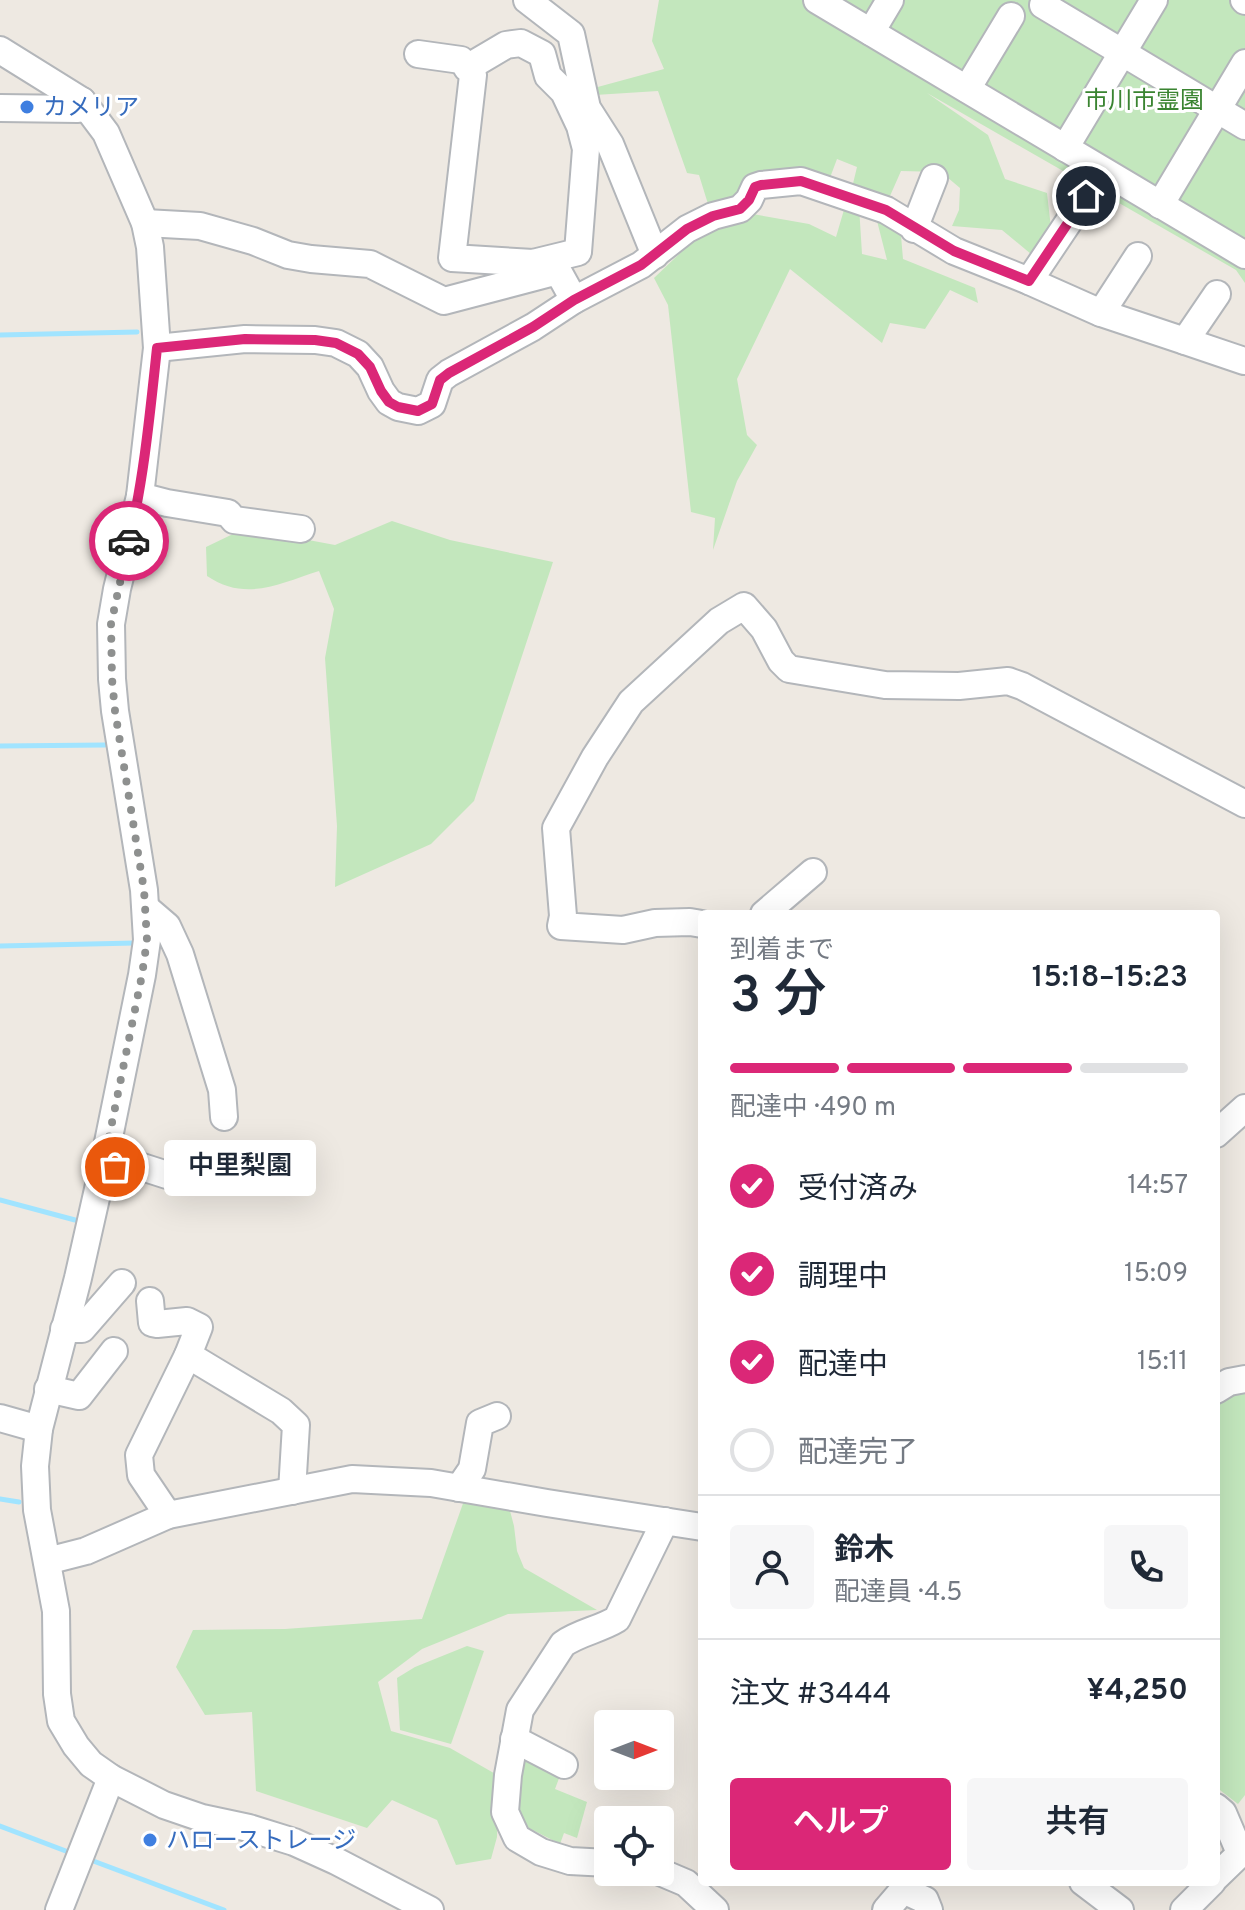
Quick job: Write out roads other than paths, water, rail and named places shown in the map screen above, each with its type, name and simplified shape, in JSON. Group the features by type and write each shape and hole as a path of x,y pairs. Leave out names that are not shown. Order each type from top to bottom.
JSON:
{"street":[{"path":"529,0 571,34 587,108 610,144 655,255"},
{"path":"817,0 1245,255"},
{"path":"871,32 890,0"},
{"path":"1065,148 1154,0"},
{"path":"967,89 1005,8 1028,17 1038,12 1044,3 1245,126"},
{"path":"145,223 200,226 288,255 370,264 444,301 558,271 578,252 586,149 580,126 564,92 548,76 542,54 521,43 506,45 467,68"},
{"path":"0,50 82,101 106,133 145,223 150,247 157,348 140,496 111,624 115,711 146,908 147,940 103,1167 48,1389 35,1466 37,1510 56,1611 57,1694 61,1721 91,1764 111,1778 164,1805 294,1842 430,1910"},
{"path":"418,54 461,60 473,75 452,258"},
{"path":"1160,205 1245,63"},
{"path":"0,108 78,109 82,101"},
{"path":"914,229 934,178"},
{"path":"157,348 245,339 336,343 358,354 370,367 389,402 418,411 432,404 440,380 449,373 641,265 687,229 713,216 740,209 755,187 801,181 886,210 954,251 1101,313 1244,361"},
{"path":"1029,281 1086,196"},
{"path":"422,289 441,262 452,258 533,263 578,252"},
{"path":"1101,313 1138,256"},
{"path":"558,271 574,300"},
{"path":"1185,341 1217,294"},
{"path":"140,496 228,513 234,520 301,529"},
{"path":"698,923 655,923 623,930 561,926 563,916 556,828 595,757 631,702 719,621 744,606 764,629 781,661 789,669 885,685 959,686 1008,681 1245,804"},
{"path":"769,910 813,872"},
{"path":"146,908 167,926 180,954 222,1090 224,1117"},
{"path":"1220,1130 1245,1108"},
{"path":"103,1167 139,1166 167,1175"},
{"path":"64,1329 82,1329 122,1283"},
{"path":"150,1301 152,1323 187,1321 199,1327 139,1455 141,1475 168,1515"},
{"path":"48,1389 79,1396 114,1351"},
{"path":"188,1355 281,1411 296,1425 292,1491"},
{"path":"1220,1388 1245,1379"},
{"path":"459,1488 472,1469 480,1423 497,1416"},
{"path":"0,1418 39,1429"},
{"path":"47,1561 86,1551 168,1515 352,1479 431,1483 698,1526"},
{"path":"594,1862 570,1861 541,1852 517,1838 505,1812 520,1710 563,1644 617,1619 665,1521"},
{"path":"514,1739 564,1765"},
{"path":"59,1910 111,1778"},
{"path":"1220,1810 1242,1851 1220,1873"},
{"path":"674,1878 686,1883 715,1910"},
{"path":"1088,1886 1120,1910"},
{"path":"1184,1910 1208,1886"},
{"path":"886,1910 921,1893"}],"waterway":[{"path":"0,335 137,332"},
{"path":"0,746 105,745"},
{"path":"0,946 135,943"},
{"path":"0,1200 75,1220"},
{"path":"0,1499 19,1502"},
{"path":"0,1826 71,1853"},
{"path":"88,1859 224,1910"}],"place":[{"name":"カメリア","path":"27,107"},
{"name":"中里梨園","path":"115,1167"},
{"name":"ハローストレージ","path":"150,1840"}],"park label":[{"name":"市川市霊園","path":"1144,100"}]}
